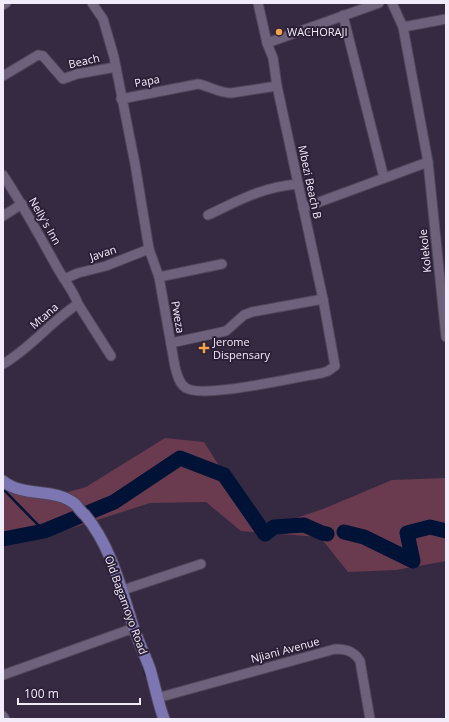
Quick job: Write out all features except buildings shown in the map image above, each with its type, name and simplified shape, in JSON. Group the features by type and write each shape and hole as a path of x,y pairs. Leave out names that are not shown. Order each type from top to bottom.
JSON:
{"main road":[{"name":"Old Bagamoyo Road","path":"3,481 8,486 20,490 66,498 75,504 92,524 103,541 123,590 134,628 150,669 156,698 164,719"}],"street":[{"name":"Papa","path":"92,3 103,19 114,57 121,99 198,84 205,85 223,94 277,86"},
{"name":"Mbezi Beach B","path":"258,3 273,58 277,86 323,299 335,366"},
{"path":"268,43 379,3"},
{"name":"Kolekole","path":"392,3 403,27 428,162 446,337"},
{"path":"343,15 384,178"},
{"path":"403,27 446,19"},
{"name":"Beach","path":"3,76 38,55 43,56 63,79 77,74 116,67"},
{"name":"Pweza","path":"121,99 149,249 159,277 170,343 179,380 186,388 194,391 214,392 322,373 335,366"},
{"path":"303,208 428,162"},
{"name":"Nelly's Inn","path":"3,175 22,204 64,279"},
{"path":"208,216 249,195 280,186 298,184"},
{"path":"3,216 22,204"},
{"name":"Javan","path":"64,279 78,273 106,266 149,249"},
{"path":"159,277 222,264"},
{"path":"64,279 110,356"},
{"path":"170,343 226,331 244,315 252,312 323,299"},
{"name":"Mtana","path":"3,364 30,345 70,309 78,304"},
{"path":"123,590 201,564"},
{"path":"3,675 134,628"},
{"name":"Njiani Avenue","path":"156,698 335,649 343,649 350,651 357,656 360,661 370,719"},
{"path":"3,716 6,719"}],"shaded area":[{"path":"165,438 204,442 258,527 266,531 284,522 323,509 392,480 446,478 446,561 396,570 348,572 320,537 241,531 206,502 150,503 69,529 3,543 3,488 6,485 53,496 86,487"}],"waterway":[{"path":"3,539 44,531 114,502 180,458 224,475 265,534 274,527 304,525 327,534"},
{"path":"3,489 44,531"},
{"path":"344,532 364,537 413,561 407,533 430,527 446,531"},
{"path":"143,665 146,676"}],"place":[{"name":"WACHORAJI","path":"279,32"},
{"name":"Jerome Dispensary","path":"204,348"}]}
